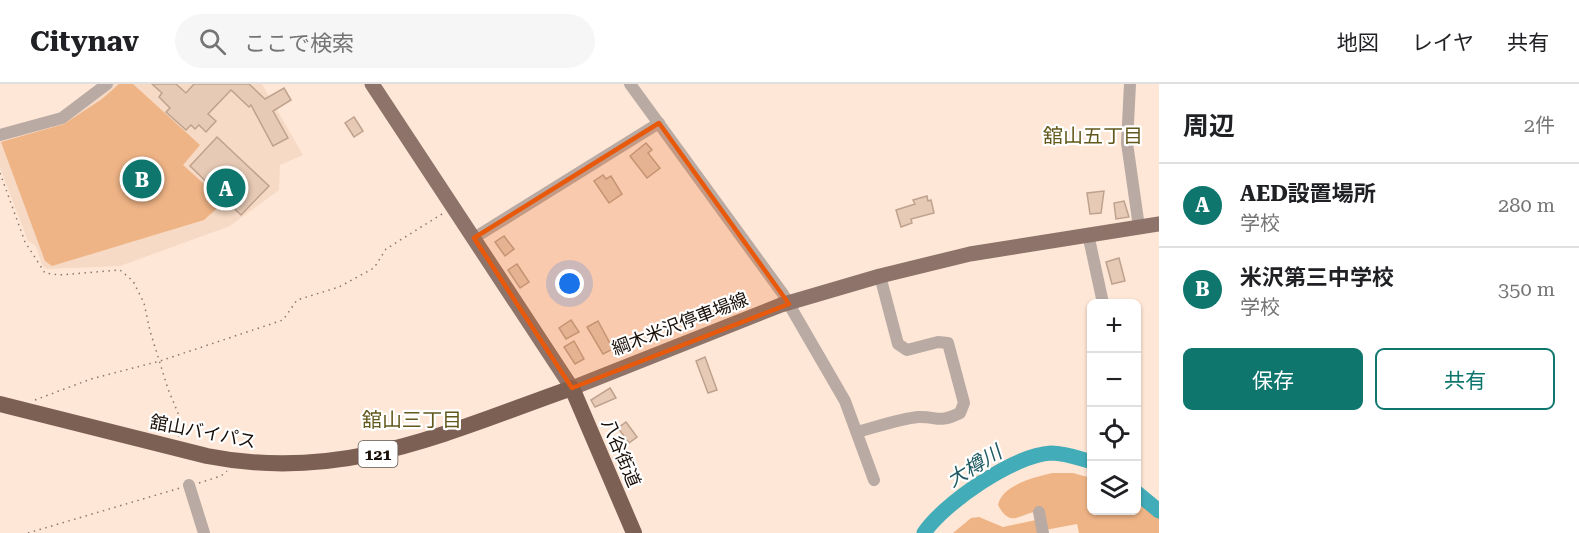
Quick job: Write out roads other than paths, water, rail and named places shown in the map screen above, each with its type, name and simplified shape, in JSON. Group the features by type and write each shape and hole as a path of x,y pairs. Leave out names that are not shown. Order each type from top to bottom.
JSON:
{"highway":[{"name":"舘山バイパス","path":"0,404 176,449 233,461 321,464 381,453 572,388"},
{"name":"八谷街道","path":"572,388 634,533"}],"main road":[{"path":"372,84 572,388"},
{"name":"綱木米沢停車場線","path":"572,388 789,304 880,276 970,254 1159,224"}],"street":[{"path":"0,135 62,118 107,84"},
{"path":"630,84 789,304 844,401 874,480"},
{"path":"1130,84 1127,143 1139,226"},
{"path":"474,238 659,123"},
{"path":"1088,234 1102,299"},
{"path":"857,432 918,417 940,420 950,418 960,413 964,403 948,343 938,342 907,350 898,344 880,276"},
{"path":"189,485 204,533"},
{"path":"1039,512 1043,533"}],"waterway":[{"name":"大樽川","path":"924,533 947,508 963,495 981,482 1018,462 1051,453 1088,461"},
{"name":"大樽川","path":"1141,496 1159,511"}],"place":[{"name":"米沢第三中学校","path":"142,179"},
{"name":"AED設置場所","path":"226,188"}],"district":[{"name":"舘山五丁目","path":"1093,136"},
{"name":"舘山三丁目","path":"412,420"}]}
